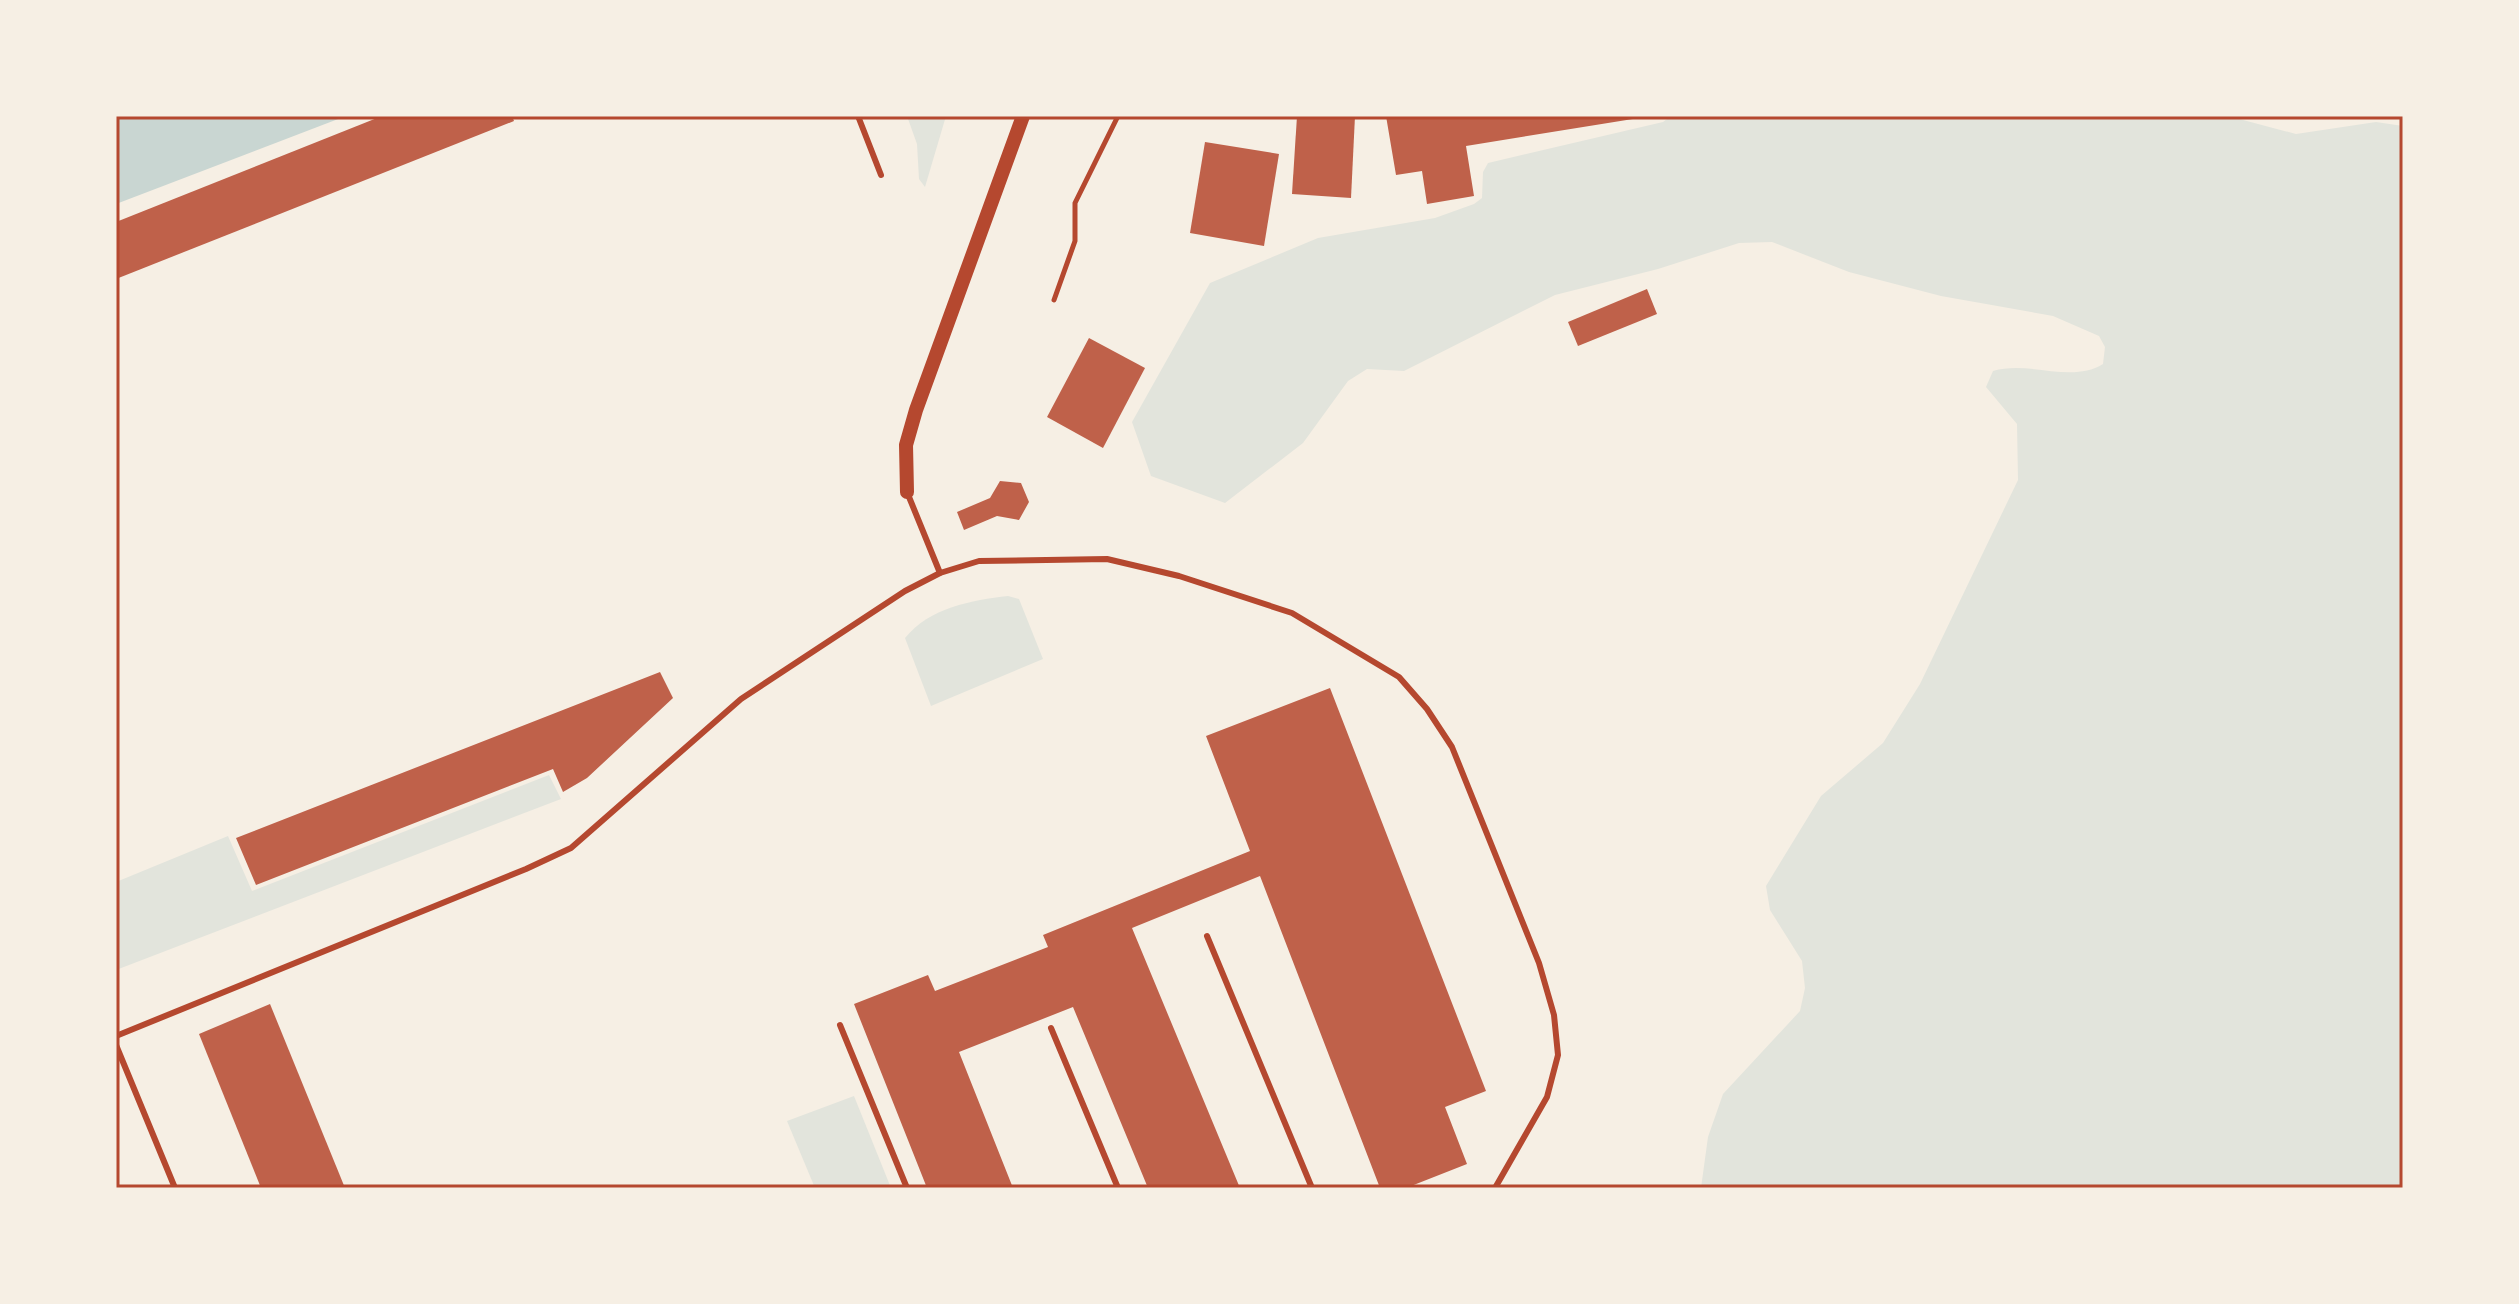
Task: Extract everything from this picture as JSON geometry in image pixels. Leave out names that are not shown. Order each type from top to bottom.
[{"type":"street","points":[[907,492],[904,468],[906,445],[916,410],[1023,116]]},
{"type":"lane","points":[[858,116],[881,175]]},
{"type":"lane","points":[[907,492],[940,573]]},
{"type":"lane","points":[[116,1036],[571,848],[741,699],[905,591],[940,573],[979,561],[1107,559],[1179,576],[1292,613],[1399,677],[1427,709],[1452,747],[1539,963],[1554,1015],[1558,1055],[1547,1097],[1495,1188]]},
{"type":"lane","points":[[1207,936],[1312,1188]]},
{"type":"lane","points":[[840,1025],[907,1188]]},
{"type":"lane","points":[[1051,1028],[1118,1188]]},
{"type":"lane","points":[[116,1045],[175,1188]]},
{"type":"path","points":[[1054,300],[1075,241],[1075,203],[1118,116]]},
{"type":"shaded area","points":[[116,116],[346,116],[116,204]]},
{"type":"shaded area","points":[[907,116],[946,116],[925,187],[919,179],[917,144]]},
{"type":"shaded area","points":[[1671,116],[2228,116],[2296,134],[2376,122],[2403,126],[2403,1188],[1701,1188],[1708,1137],[1723,1094],[1800,1011],[1805,988],[1802,961],[1770,910],[1766,886],[1821,796],[1883,743],[1920,684],[2018,480],[2017,424],[1986,387],[1993,371],[2007,368],[2064,372],[2091,370],[2103,364],[2105,347],[2099,336],[2053,316],[1941,296],[1849,272],[1772,242],[1739,243],[1658,269],[1555,295],[1404,371],[1367,369],[1348,381],[1303,443],[1225,503],[1151,476],[1132,422],[1210,283],[1318,238],[1435,218],[1474,204],[1482,198],[1483,172],[1488,163],[1663,122]]},
{"type":"shaded area","points":[[1008,596],[1019,599],[1043,659],[931,706],[905,638],[926,619],[952,607]]},
{"type":"shaded area","points":[[549,775],[561,799],[116,970],[116,882],[228,836],[252,891]]},
{"type":"shaded area","points":[[854,1096],[891,1188],[815,1188],[787,1121]]},
{"type":"building","points":[[382,116],[512,116],[514,121],[116,279],[116,222]]},
{"type":"building","points":[[1297,116],[1355,116],[1351,198],[1292,194]]},
{"type":"building","points":[[1386,116],[1639,118],[1466,146],[1474,196],[1427,204],[1422,171],[1396,175]]},
{"type":"building","points":[[1205,142],[1279,154],[1264,246],[1190,233]]},
{"type":"building","points":[[1647,289],[1657,314],[1578,346],[1568,322]]},
{"type":"building","points":[[1089,338],[1145,368],[1103,448],[1047,417]]},
{"type":"building","points":[[1000,481],[1021,483],[1029,502],[1019,520],[997,516],[964,530],[957,512],[990,498]]},
{"type":"building","points":[[660,672],[673,698],[587,778],[563,792],[553,769],[256,885],[236,838]]},
{"type":"building","points":[[1330,688],[1486,1091],[1445,1107],[1467,1164],[1406,1188],[1380,1188],[1260,876],[1132,928],[1240,1188],[1148,1188],[1073,1007],[959,1052],[1013,1188],[927,1188],[854,1004],[928,975],[935,991],[1048,947],[1043,935],[1250,851],[1206,736]]},
{"type":"building","points":[[270,1004],[345,1188],[261,1188],[199,1034]]}]
